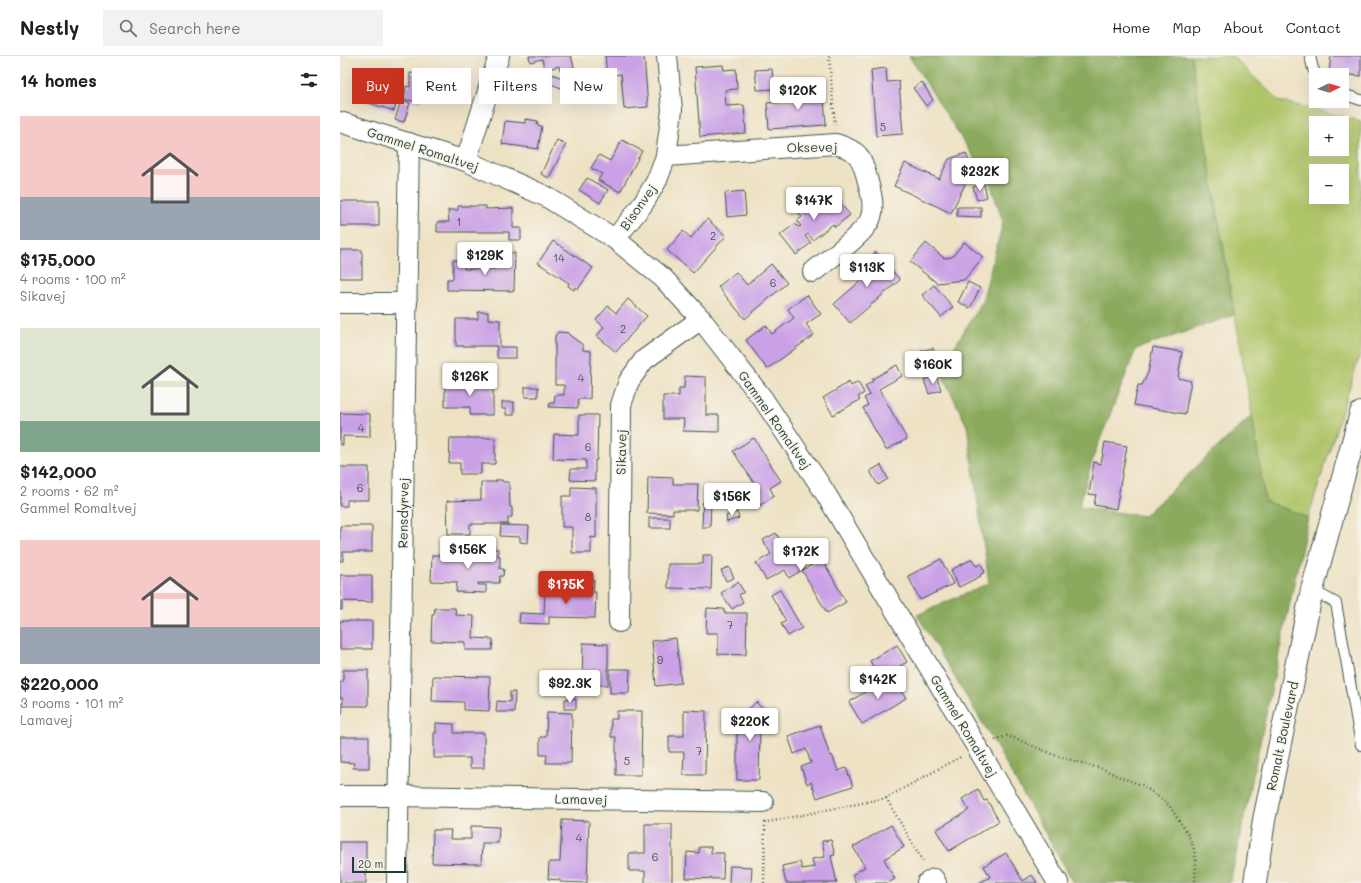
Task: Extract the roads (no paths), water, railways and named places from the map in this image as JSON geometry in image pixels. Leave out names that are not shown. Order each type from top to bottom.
[{"type":"street","points":[[466,160],[499,56]]},
{"type":"street","name":"Bisonvej","points":[[615,239],[643,204],[657,180],[666,156],[672,110],[667,56]]},
{"type":"street","name":"Gammel Romaltvej","points":[[340,122],[466,160],[545,196],[615,239],[663,278],[701,319],[763,399],[824,491],[1058,883]]},
{"type":"street","name":"Rensdyrvej","points":[[397,883],[409,143]]},
{"type":"street","name":"Oksevej","points":[[666,156],[836,144],[853,149],[863,162],[872,200],[871,217],[865,229],[813,272]]},
{"type":"street","points":[[340,303],[407,303]]},
{"type":"street","name":"Sikavej","points":[[619,622],[621,405],[629,381],[644,360],[701,319]]},
{"type":"street","name":"Romalt Boulevard","points":[[1255,883],[1264,820],[1312,590],[1361,413]]},
{"type":"street","name":"Lamavej","points":[[340,796],[763,802]]},
{"type":"lane","points":[[1310,56],[1313,68]]},
{"type":"lane","points":[[1349,96],[1361,100]]},
{"type":"lane","points":[[1312,590],[1336,603],[1361,745]]}]
